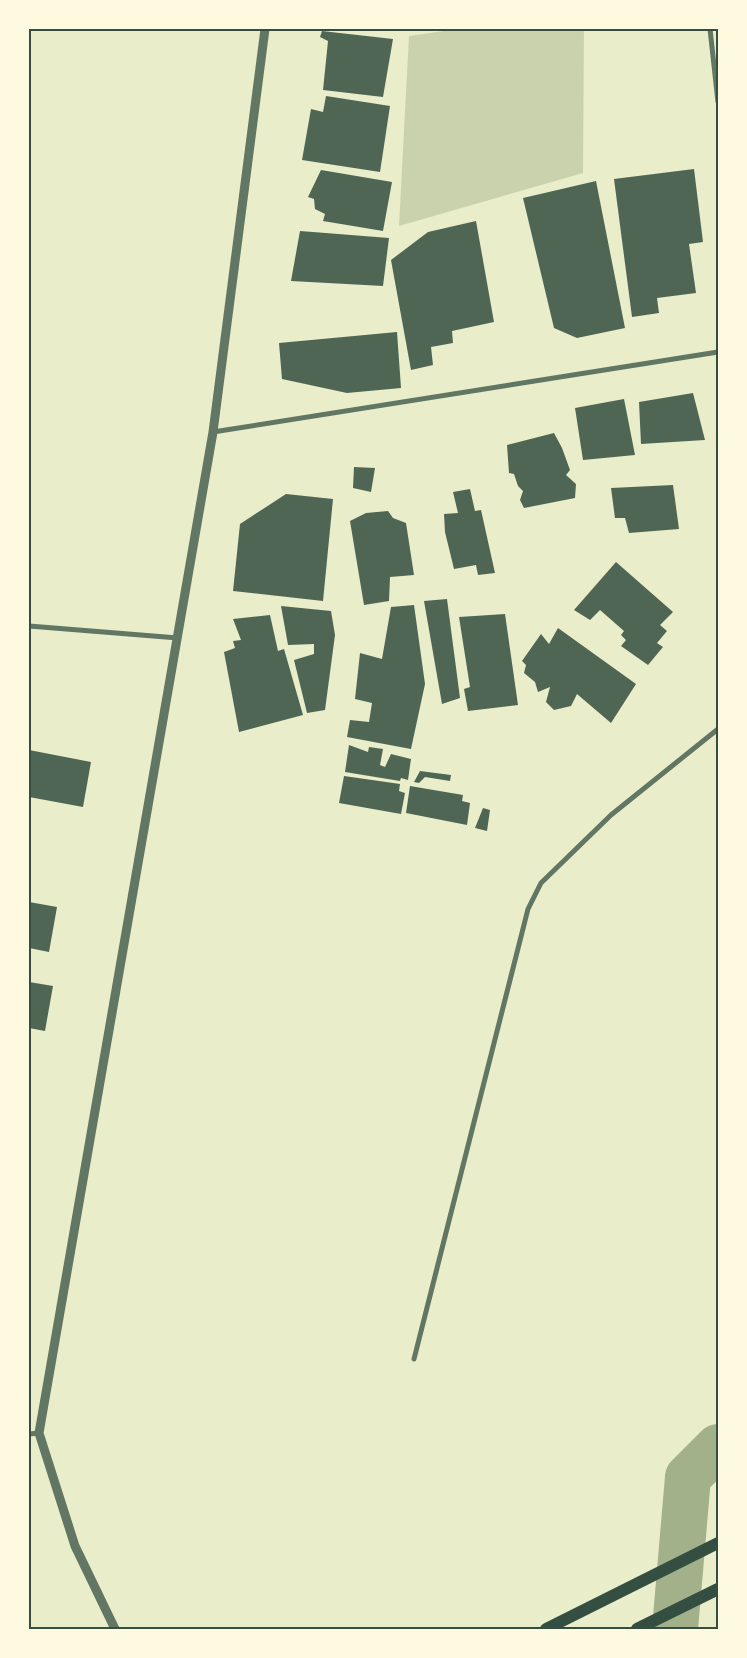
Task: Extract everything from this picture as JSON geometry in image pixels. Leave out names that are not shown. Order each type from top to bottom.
[{"type":"main road","points":[[546,1629],[718,1543]]},
{"type":"main road","points":[[637,1629],[718,1589]]},
{"type":"street","points":[[115,1629],[75,1546],[39,1433],[213,432],[265,29]]},
{"type":"street","points":[[710,29],[718,102]]},
{"type":"street","points":[[711,44],[718,44]]},
{"type":"street","points":[[213,432],[718,352]]},
{"type":"street","points":[[29,626],[178,638]]},
{"type":"street","points":[[414,1359],[528,909],[542,883],[612,815],[718,729]]},
{"type":"street","points":[[29,1434],[39,1433]]},
{"type":"green space","points":[[458,29],[584,29],[583,173],[399,226],[409,36]]},
{"type":"building","points":[[322,31],[393,39],[383,97],[323,90],[328,41],[320,37]]},
{"type":"building","points":[[326,96],[390,106],[380,172],[302,160],[311,109],[323,112]]},
{"type":"building","points":[[694,169],[703,242],[689,244],[696,293],[657,298],[659,313],[632,317],[614,179]]},
{"type":"building","points":[[321,170],[392,182],[383,231],[323,221],[325,214],[315,209],[314,199],[308,197]]},
{"type":"building","points":[[596,181],[625,328],[577,338],[554,328],[523,198]]},
{"type":"building","points":[[476,221],[494,322],[452,331],[453,343],[431,347],[433,365],[411,370],[391,260],[428,232]]},
{"type":"building","points":[[300,231],[389,238],[383,286],[291,281]]},
{"type":"building","points":[[397,332],[401,388],[347,393],[282,379],[279,343]]},
{"type":"building","points":[[693,393],[705,440],[641,444],[639,402]]},
{"type":"building","points":[[624,399],[635,455],[583,460],[575,408]]},
{"type":"building","points":[[554,433],[570,470],[566,475],[576,484],[575,498],[524,508],[520,500],[523,491],[518,486],[514,474],[509,473],[507,445]]},
{"type":"building","points":[[354,467],[375,468],[371,492],[353,488]]},
{"type":"building","points":[[673,485],[679,529],[629,533],[625,518],[615,518],[611,488]]},
{"type":"building","points":[[470,489],[475,511],[481,510],[495,573],[478,575],[476,565],[454,569],[445,532],[444,514],[458,513],[453,492]]},
{"type":"building","points":[[286,494],[333,499],[323,601],[233,591],[240,524]]},
{"type":"building","points":[[388,511],[393,518],[406,523],[414,575],[390,577],[389,601],[364,605],[350,521],[366,513]]},
{"type":"building","points":[[616,562],[673,612],[660,625],[667,631],[657,643],[663,647],[648,665],[621,646],[626,640],[621,635],[624,631],[600,610],[590,620],[574,610]]},
{"type":"building","points":[[447,599],[460,698],[442,704],[424,601]]},
{"type":"building","points":[[414,605],[425,684],[411,749],[347,737],[350,720],[369,722],[372,703],[355,699],[360,653],[382,659],[391,607]]},
{"type":"building","points":[[281,606],[331,611],[335,635],[325,710],[307,713],[294,660],[314,654],[314,644],[288,645]]},
{"type":"building","points":[[505,614],[518,705],[468,711],[464,689],[470,687],[459,617]]},
{"type":"building","points":[[270,615],[278,651],[284,649],[303,715],[239,732],[224,652],[235,648],[233,641],[241,640],[233,619]]},
{"type":"building","points":[[558,628],[636,684],[611,723],[577,694],[571,706],[554,710],[546,702],[550,687],[538,692],[535,682],[524,673],[526,665],[522,661],[541,634],[549,644]]},
{"type":"building","points":[[349,745],[368,752],[369,747],[383,749],[380,765],[385,767],[391,754],[411,759],[408,780],[401,778],[400,781],[345,772]]},
{"type":"building","points":[[29,750],[91,762],[83,807],[29,797]]},
{"type":"building","points":[[420,771],[451,775],[450,781],[425,777],[419,783],[414,782]]},
{"type":"building","points":[[344,776],[400,784],[399,791],[405,793],[401,814],[339,803]]},
{"type":"building","points":[[410,786],[463,795],[462,801],[470,803],[467,825],[406,813]]},
{"type":"building","points":[[483,808],[490,810],[487,831],[475,828]]},
{"type":"building","points":[[29,902],[57,907],[49,952],[29,948]]},
{"type":"building","points":[[29,982],[53,986],[45,1031],[29,1028]]},
{"type":"waterway","points":[[675,1629],[688,1477],[718,1447]]}]
